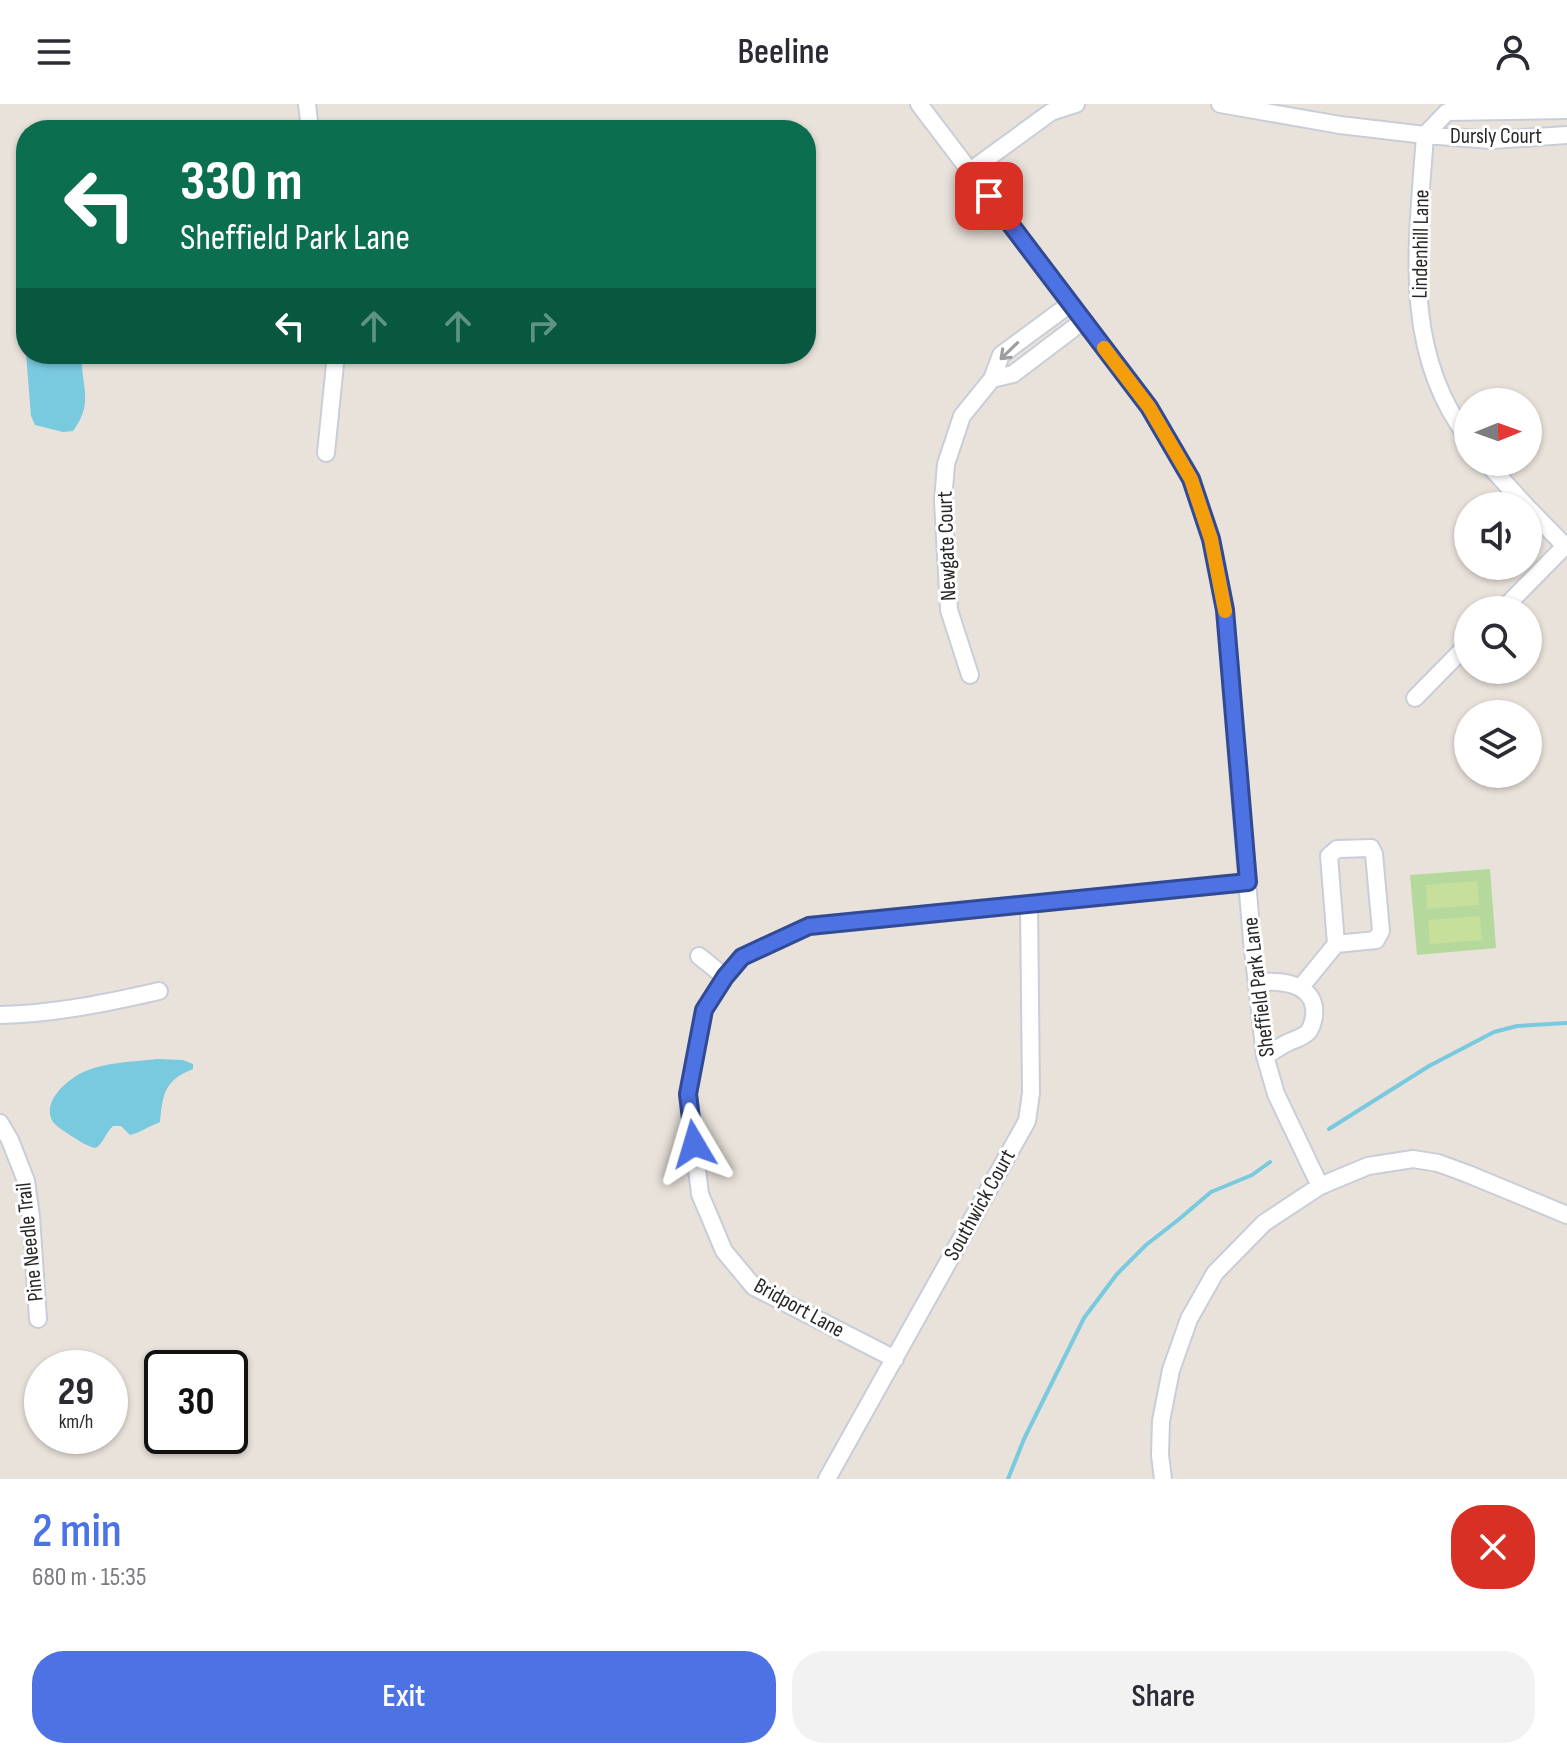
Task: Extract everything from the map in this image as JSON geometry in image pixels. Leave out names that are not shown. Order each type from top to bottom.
[{"type":"street","name":"Sheffield Park Lane","points":[[919,104],[1149,407],[1191,479],[1211,539],[1225,610],[1265,1056],[1276,1094],[1320,1186]]},
{"type":"street","points":[[970,171],[1051,112],[1076,104]]},
{"type":"street","name":"Dursly Court","points":[[1220,104],[1340,125],[1425,135],[1492,140],[1567,135]]},
{"type":"street","name":"Dursly Court","points":[[1425,135],[1447,112],[1567,110]]},
{"type":"street","name":"Lindenhill Lane","points":[[1425,135],[1416,272],[1420,316],[1427,355],[1438,390],[1454,418]]},
{"type":"street","name":"Newgate Court","points":[[970,675],[949,610],[943,501],[946,464],[962,416],[992,379],[1001,355],[1070,304]]},
{"type":"street","name":"Newgate Court","points":[[992,379],[1013,374],[1083,321]]},
{"type":"street","points":[[326,453],[335,364]]},
{"type":"street","points":[[1497,476],[1512,492]]},
{"type":"street","points":[[1516,596],[1566,547],[1542,522]]},
{"type":"street","points":[[1415,698],[1454,658]]},
{"type":"street","points":[[1301,987],[1336,944],[1329,856],[1337,849],[1371,848],[1381,931],[1376,940],[1336,944]]},
{"type":"street","name":"Bridport Lane","points":[[895,1359],[754,1287],[724,1251],[700,1194],[688,1094],[704,1010],[725,977],[742,957],[809,926],[1248,882]]},
{"type":"street","name":"Southwick Court","points":[[827,1479],[1027,1121],[1031,1093],[1029,904]]},
{"type":"street","points":[[699,956],[725,977]]},
{"type":"street","points":[[1257,982],[1275,981],[1301,987],[1313,1001],[1315,1014],[1310,1029],[1303,1037],[1265,1056]]},
{"type":"street","points":[[0,1015],[74,1008],[159,991]]},
{"type":"street","name":"Pine Needle Trail","points":[[0,1123],[26,1181],[38,1319]]},
{"type":"street","points":[[1163,1479],[1161,1421],[1171,1370],[1189,1319],[1215,1273],[1264,1223],[1320,1186],[1368,1166],[1413,1159],[1438,1163],[1567,1215]]},
{"type":"green space","points":[[1490,869],[1496,948],[1417,955],[1410,875]]},
{"type":"green space","points":[[1477,881],[1479,905],[1427,909],[1426,885]]},
{"type":"green space","points":[[1480,916],[1482,940],[1430,944],[1428,920]]},
{"type":"water","points":[[27,364],[82,364],[85,402],[73,431],[63,432],[35,425],[31,416]]},
{"type":"water","points":[[157,1059],[183,1060],[193,1064],[193,1069],[176,1078],[167,1089],[160,1122],[130,1135],[121,1126],[113,1126],[96,1148],[79,1141],[53,1122],[50,1108],[55,1096],[76,1076],[105,1065]]},
{"type":"waterway","points":[[1329,1129],[1429,1066],[1494,1032],[1517,1026],[1567,1023]]},
{"type":"waterway","points":[[1008,1479],[1024,1439],[1084,1318],[1117,1274],[1146,1245],[1211,1192],[1252,1175],[1270,1162]]},
{"type":"slow traffic","points":[[1104,348],[1149,407],[1191,479],[1211,539],[1225,611]]},
{"type":"route","points":[[694,1144],[688,1094],[704,1010],[742,957],[809,926],[1248,882],[1225,610],[1211,539],[1191,479],[1149,407],[989,196]]}]
